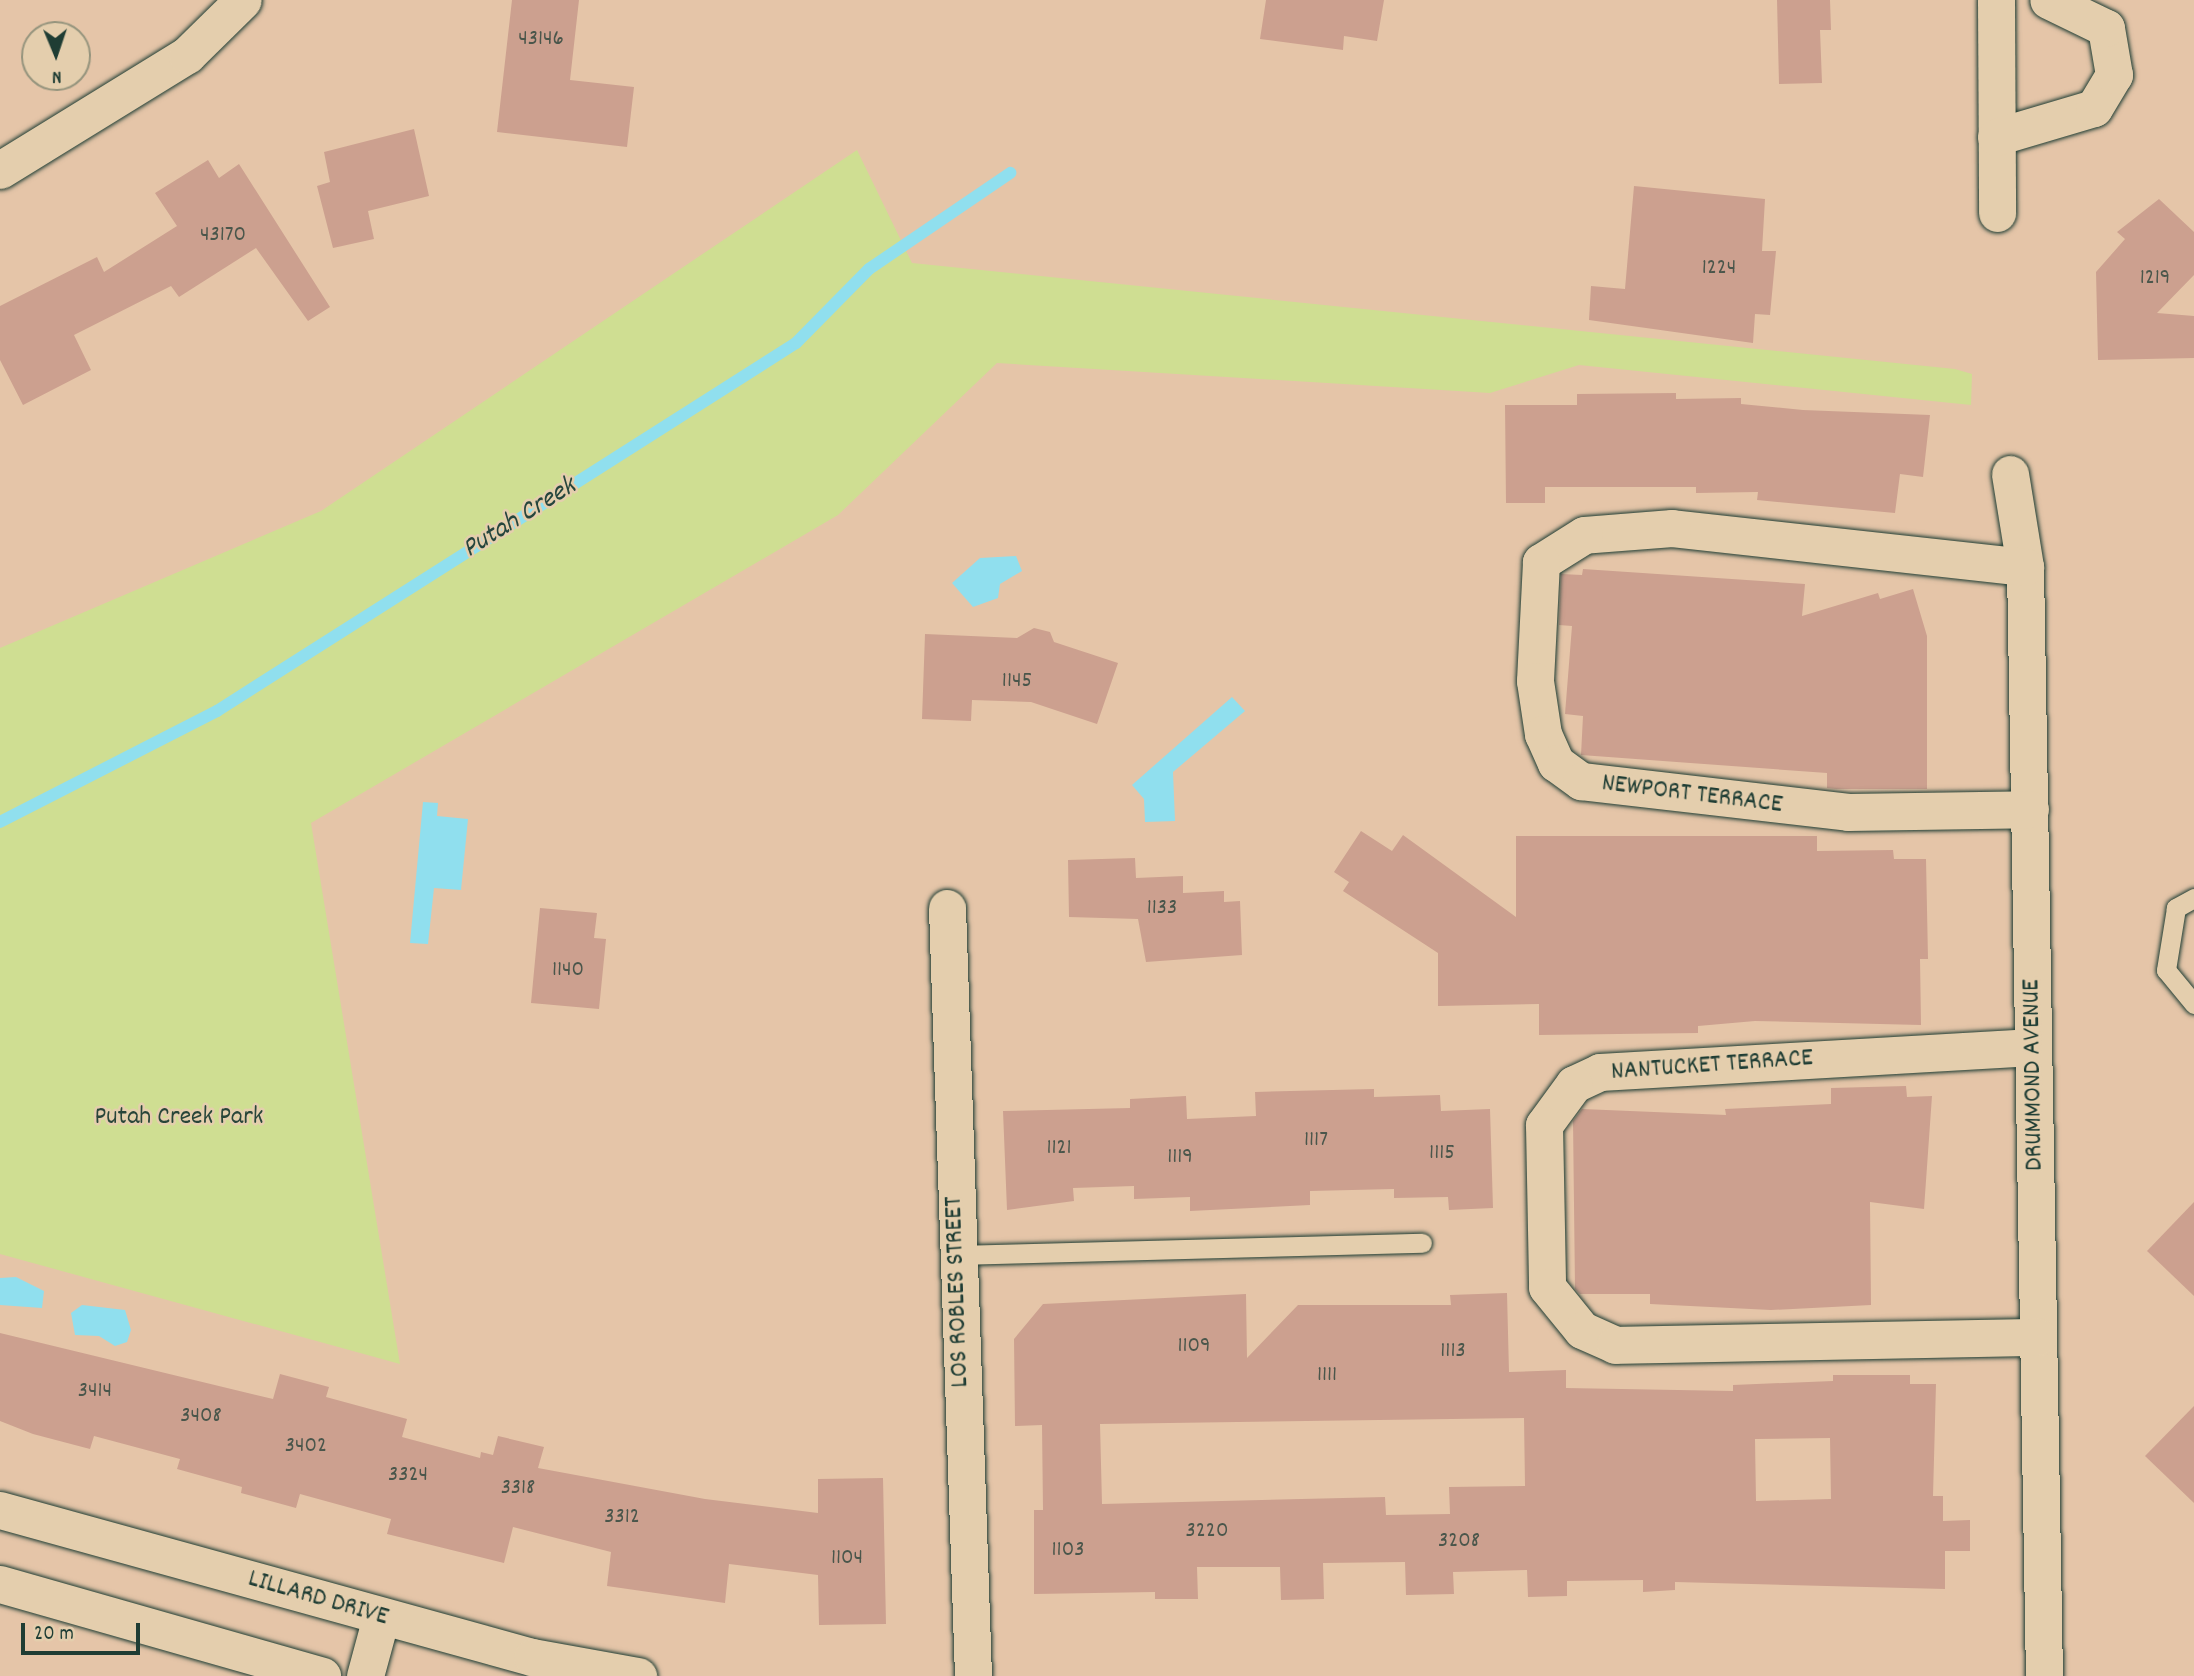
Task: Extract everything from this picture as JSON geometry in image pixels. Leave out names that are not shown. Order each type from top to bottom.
[{"type":"street","points":[[0,170],[187,55],[243,0]]},
{"type":"street","points":[[1996,0],[1997,213]]},
{"type":"street","points":[[1996,136],[2094,108],[2114,75],[2106,28],[2048,0]]},
{"type":"street","name":"DRUMMOND AVENUE","points":[[2010,474],[2025,567],[2044,1676]]},
{"type":"street","name":"NEWPORT TERRACE","points":[[2025,567],[1672,528],[1584,535],[1541,562],[1535,681],[1543,734],[1556,763],[1581,781],[1848,812],[2030,809]]},
{"type":"street","name":"LOS ROBLES STREET","points":[[947,908],[973,1676]]},
{"type":"street","name":"NANTUCKET TERRACE","points":[[2033,1047],[1600,1072],[1574,1084],[1544,1125],[1547,1287],[1582,1329],[1615,1345],[2038,1337]]},
{"type":"street","name":"LILLARD DRIVE","points":[[0,1510],[531,1657],[638,1676]]},
{"type":"street","points":[[0,1584],[322,1676]]},
{"type":"street","points":[[365,1676],[381,1617]]},
{"type":"lane","points":[[2194,898],[2176,908],[2166,970],[2194,1004]]},
{"type":"lane","points":[[957,1255],[1422,1243]]},
{"type":"green space","name":"Putah Creek Park","points":[[857,150],[912,263],[1955,369],[1972,374],[1971,405],[1579,365],[1490,393],[997,363],[838,515],[311,823],[400,1364],[0,1254],[0,648],[321,511]]},
{"type":"water","points":[[1016,556],[1022,571],[1000,584],[998,598],[973,607],[952,583],[980,558]]},
{"type":"water","points":[[1232,697],[1245,711],[1173,772],[1175,821],[1145,822],[1144,799],[1132,785]]},
{"type":"water","points":[[423,802],[438,803],[437,816],[468,819],[461,890],[434,888],[428,944],[410,943]]},
{"type":"water","points":[[16,1277],[44,1291],[42,1308],[0,1305],[0,1278]]},
{"type":"water","points":[[82,1305],[125,1310],[131,1330],[127,1342],[115,1346],[99,1336],[75,1335],[71,1313]]},
{"type":"building","points":[[512,0],[579,0],[570,80],[634,87],[627,147],[497,132]]},
{"type":"building","points":[[1266,0],[1384,0],[1377,41],[1344,36],[1343,50],[1260,39]]},
{"type":"building","points":[[1777,0],[1830,0],[1831,30],[1820,30],[1822,83],[1779,84]]},
{"type":"building","points":[[414,129],[429,196],[368,211],[374,239],[333,248],[317,186],[330,182],[324,152]]},
{"type":"building","points":[[208,160],[219,178],[239,164],[330,307],[308,321],[256,248],[179,297],[171,286],[74,335],[91,370],[23,405],[0,360],[0,306],[97,257],[104,272],[177,226],[155,193]]},
{"type":"building","points":[[1634,186],[1765,199],[1762,251],[1776,251],[1770,315],[1755,314],[1753,343],[1589,320],[1591,286],[1625,289]]},
{"type":"building","points":[[2159,199],[2194,232],[2194,275],[2157,313],[2194,316],[2194,358],[2098,360],[2096,272],[2125,239],[2117,232]]},
{"type":"building","points":[[1676,393],[1676,399],[1741,398],[1741,404],[1803,410],[1930,415],[1923,477],[1900,474],[1895,513],[1757,500],[1758,492],[1696,493],[1696,487],[1545,487],[1545,503],[1506,503],[1505,405],[1577,405],[1577,394]]},
{"type":"building","points":[[1583,569],[1805,584],[1802,616],[1878,593],[1880,599],[1913,589],[1927,636],[1927,789],[1836,789],[1827,788],[1827,773],[1581,755],[1583,716],[1565,714],[1572,626],[1559,625],[1561,574],[1582,575]]},
{"type":"building","points":[[1034,628],[1050,632],[1054,642],[1118,663],[1097,724],[1031,702],[972,700],[971,721],[922,719],[925,634],[1017,638]]},
{"type":"building","points":[[1361,831],[1392,851],[1403,835],[1516,917],[1516,836],[1817,836],[1817,851],[1893,850],[1894,859],[1926,859],[1928,959],[1920,959],[1921,1025],[1755,1021],[1698,1026],[1698,1033],[1539,1035],[1539,1004],[1438,1006],[1438,953],[1343,891],[1349,882],[1334,872]]},
{"type":"building","points":[[1135,858],[1136,878],[1183,876],[1183,893],[1224,891],[1224,902],[1240,901],[1242,955],[1146,962],[1138,919],[1069,917],[1068,860]]},
{"type":"building","points":[[540,908],[597,913],[594,938],[606,939],[599,1009],[531,1003]]},
{"type":"building","points":[[1906,1086],[1907,1097],[1932,1096],[1924,1209],[1870,1202],[1871,1305],[1771,1310],[1650,1304],[1650,1294],[1580,1294],[1575,1289],[1573,1121],[1582,1109],[1726,1115],[1725,1109],[1831,1104],[1831,1088]]},
{"type":"building","points":[[1374,1089],[1374,1097],[1440,1095],[1441,1111],[1490,1109],[1493,1208],[1449,1210],[1448,1197],[1394,1198],[1394,1189],[1310,1191],[1310,1205],[1190,1211],[1190,1197],[1134,1199],[1134,1186],[1073,1188],[1074,1201],[1007,1210],[1003,1111],[1130,1108],[1130,1099],[1186,1096],[1187,1119],[1256,1116],[1255,1092]]},
{"type":"building","points":[[2194,1202],[2194,1296],[2147,1251]]},
{"type":"building","points":[[1507,1293],[1509,1372],[1566,1370],[1566,1388],[1733,1391],[1733,1385],[1833,1381],[1833,1375],[1910,1375],[1910,1384],[1936,1384],[1933,1496],[1943,1496],[1943,1521],[1970,1520],[1970,1551],[1945,1551],[1945,1589],[1675,1582],[1675,1590],[1643,1592],[1643,1580],[1567,1581],[1567,1596],[1528,1597],[1527,1570],[1453,1572],[1454,1594],[1406,1595],[1405,1562],[1323,1563],[1324,1599],[1281,1600],[1280,1567],[1197,1567],[1198,1599],[1155,1599],[1155,1592],[1034,1594],[1034,1510],[1043,1510],[1042,1425],[1015,1426],[1014,1339],[1043,1304],[1246,1294],[1247,1358],[1298,1305],[1451,1305],[1450,1295]],"holes":[[[1524,1418],[1525,1486],[1449,1487],[1450,1514],[1386,1515],[1385,1497],[1102,1504],[1100,1424]],[[1830,1438],[1831,1499],[1756,1501],[1755,1439]]]},
{"type":"building","points":[[0,1333],[273,1399],[280,1374],[329,1387],[326,1397],[407,1419],[402,1437],[480,1458],[481,1452],[493,1455],[498,1436],[544,1447],[538,1468],[705,1499],[818,1513],[818,1479],[883,1478],[886,1624],[819,1625],[818,1575],[729,1564],[725,1603],[607,1586],[611,1552],[513,1527],[504,1563],[387,1534],[391,1519],[300,1494],[296,1508],[241,1493],[242,1487],[177,1469],[180,1459],[94,1436],[90,1449],[33,1434],[0,1421]]},
{"type":"building","points":[[2194,1406],[2194,1503],[2145,1456]]},
{"type":"waterway","name":"Putah Creek","points":[[0,822],[217,711],[796,343],[869,269],[1010,173]]}]
